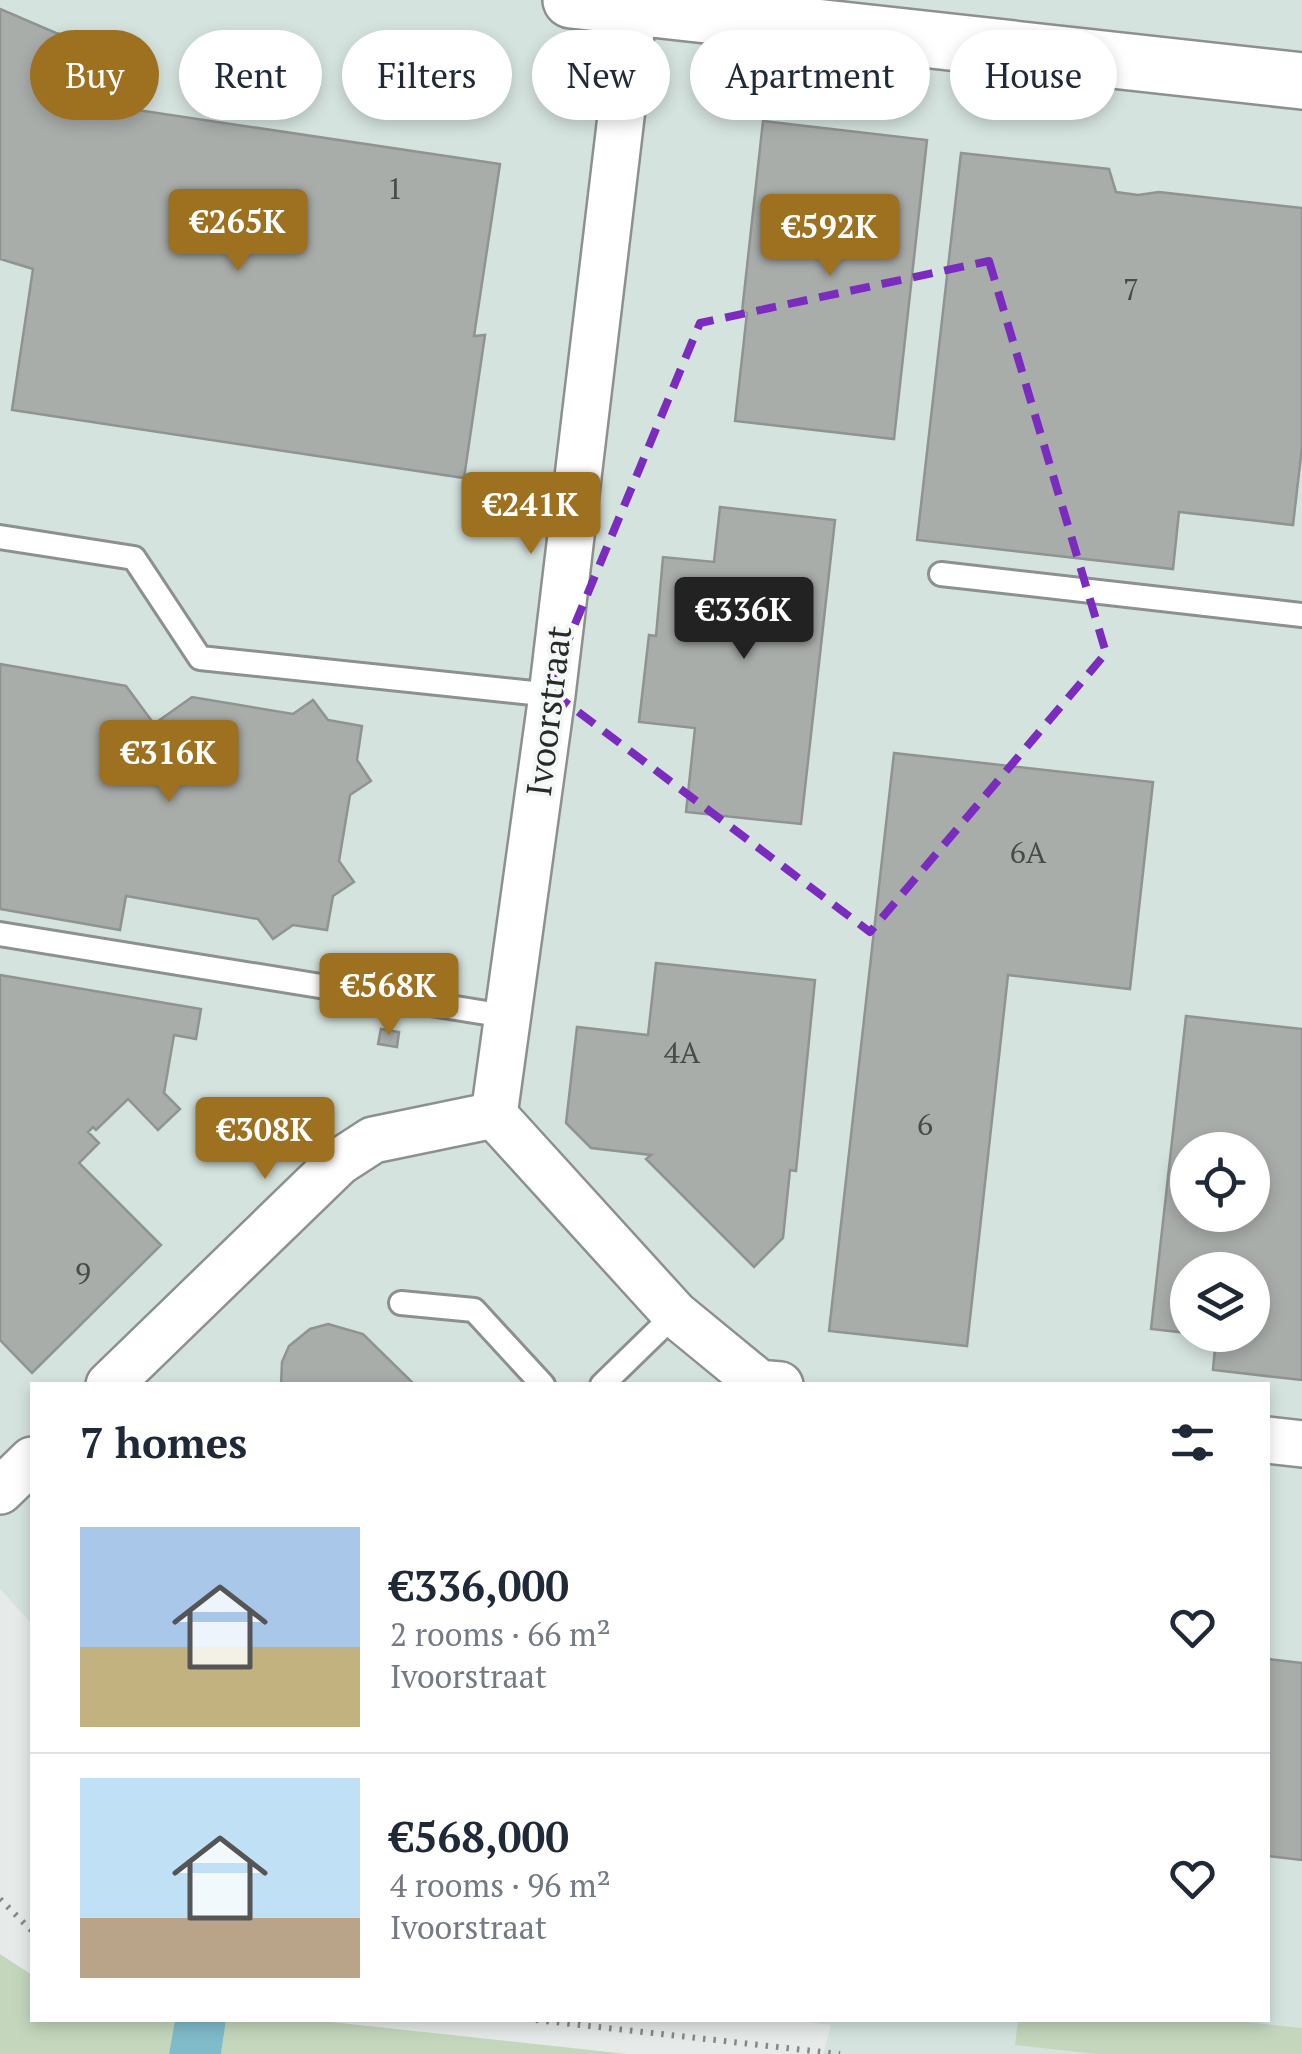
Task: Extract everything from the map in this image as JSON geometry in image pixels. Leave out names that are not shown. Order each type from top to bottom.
[{"type":"street","points":[[571,0],[1302,81]]},
{"type":"street","name":"Ivoorstraat","points":[[494,1116],[552,695],[634,8]]},
{"type":"street","points":[[112,1382],[339,1162],[373,1140],[494,1116],[675,1314],[763,1382]]},
{"type":"street","points":[[1270,1440],[1302,1444]]},
{"type":"street","points":[[0,1492],[30,1462]]},
{"type":"lane","points":[[0,537],[134,558],[200,658],[552,695]]},
{"type":"lane","points":[[941,574],[1302,615]]},
{"type":"lane","points":[[0,934],[510,1018]]},
{"type":"lane","points":[[401,1303],[474,1310],[540,1382]]},
{"type":"lane","points":[[605,1382],[675,1314]]},
{"type":"path","points":[[0,1899],[30,1929]]},
{"type":"path","points":[[554,2022],[840,2054]]},
{"type":"highlighted area","points":[[989,261],[1106,653],[870,932],[548,689],[700,323]]},
{"type":"shaded area","points":[[0,0],[1302,0],[1302,2054],[823,2054],[831,2025],[806,2022],[1270,2022],[1270,1382],[30,1382],[30,1622],[0,1589]]},
{"type":"green space","points":[[0,1954],[30,1974],[30,2022],[175,2022],[169,2054],[0,2054]]},
{"type":"green space","points":[[226,2022],[331,2022],[627,2054],[221,2054]]},
{"type":"green space","points":[[1018,2022],[1247,2022],[1302,2028],[1302,2054],[1097,2054],[1015,2045]]},
{"type":"water","points":[[175,2022],[226,2022],[221,2054],[169,2054]]},
{"type":"building","points":[[0,9],[49,30],[30,30],[30,120],[159,120],[159,113],[179,116],[179,120],[205,120],[500,164],[474,336],[485,335],[464,478],[12,410],[33,269],[0,259]]},
{"type":"building","points":[[763,121],[927,140],[894,439],[735,421],[747,313],[742,312]]},
{"type":"building","points":[[961,153],[1109,169],[1116,192],[1159,192],[1302,208],[1302,447],[1293,525],[1179,512],[1173,569],[917,540]]},
{"type":"building","points":[[720,507],[835,520],[801,824],[686,812],[695,728],[639,722],[649,635],[656,636],[663,557],[714,562]]},
{"type":"building","points":[[0,664],[126,686],[154,724],[192,697],[293,714],[313,700],[328,720],[362,726],[357,760],[371,781],[350,795],[339,861],[354,882],[333,896],[327,930],[293,925],[273,939],[258,919],[126,896],[120,930],[0,909]]},
{"type":"building","points":[[894,753],[1153,782],[1130,989],[1008,975],[967,1346],[829,1331]]},
{"type":"building","points":[[656,963],[815,980],[796,1171],[790,1170],[783,1238],[754,1267],[646,1159],[651,1155],[591,1148],[566,1123],[577,1027],[648,1035]]},
{"type":"building","points":[[0,975],[201,1009],[196,1039],[174,1035],[164,1093],[180,1109],[158,1130],[128,1099],[96,1130],[93,1127],[88,1132],[99,1143],[79,1163],[161,1245],[32,1373],[0,1340]]},
{"type":"building","points":[[1186,1016],[1302,1029],[1302,1380],[1213,1370],[1215,1352],[1270,1352],[1270,1252],[1170,1252],[1170,1331],[1151,1329],[1170,1159],[1170,1232],[1270,1232],[1270,1132],[1173,1132]]},
{"type":"building","points":[[381,1029],[399,1032],[397,1047],[378,1044]]},
{"type":"building","points":[[328,1324],[363,1334],[412,1382],[281,1382],[282,1362],[289,1346],[310,1329]]},
{"type":"building","points":[[1270,1659],[1302,1663],[1302,1860],[1270,1856]]}]
